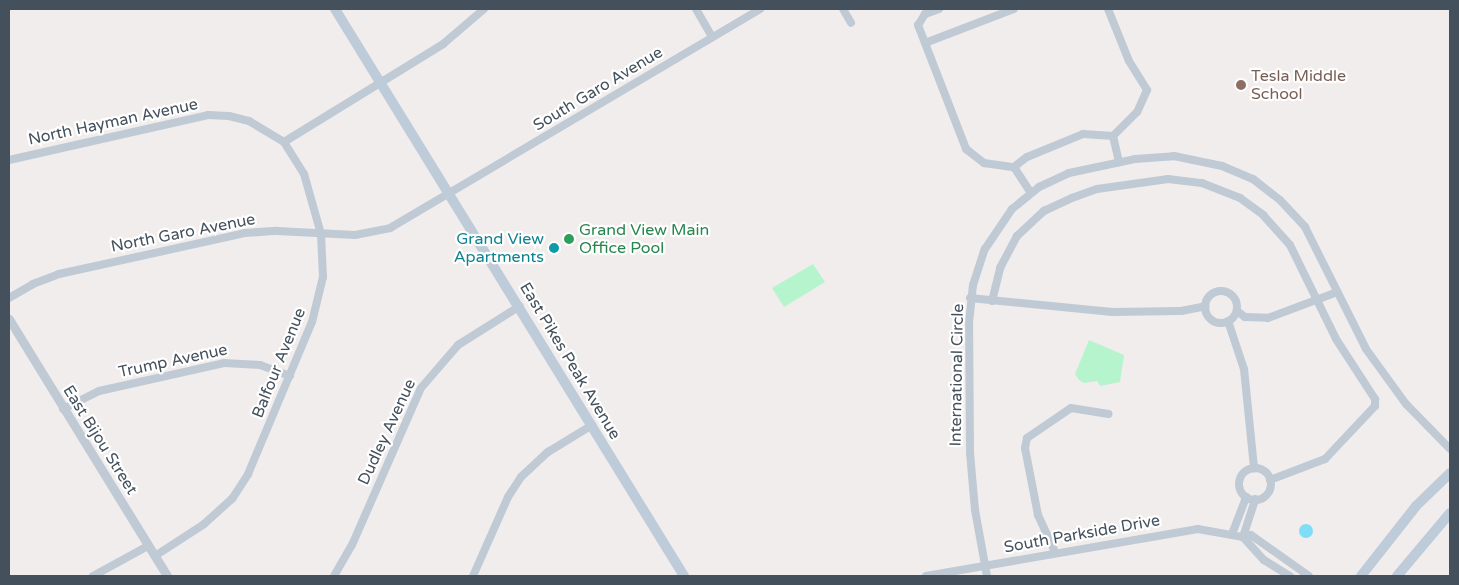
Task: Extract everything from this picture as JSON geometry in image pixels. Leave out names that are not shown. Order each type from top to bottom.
[{"type":"main road","name":"East Pikes Peak Avenue","points":[[335,9],[520,306],[684,576]]},
{"type":"main road","points":[[1361,576],[1416,506],[1450,473]]},
{"type":"main road","points":[[1397,576],[1450,513]]},
{"type":"street","points":[[284,142],[452,37],[484,9]]},
{"type":"street","points":[[696,9],[712,38]]},
{"type":"street","name":"South Garo Avenue","points":[[450,194],[760,9]]},
{"type":"street","points":[[842,9],[851,22]]},
{"type":"street","points":[[939,9],[925,14],[919,21],[925,43],[966,149],[984,164],[1014,167],[1028,157],[1083,134],[1113,136],[1137,112],[1147,90],[1129,61],[1108,9]]},
{"type":"street","points":[[925,43],[1014,9]]},
{"type":"street","name":"North Hayman Avenue","points":[[9,160],[213,115],[248,121],[284,142]]},
{"type":"street","points":[[1113,136],[1118,162]]},
{"type":"street","name":"Balfour Avenue","points":[[154,556],[204,524],[232,498],[248,474],[290,376],[320,293],[321,234],[304,174],[284,142]]},
{"type":"street","name":"International Circle","points":[[987,576],[970,459],[970,298],[976,271],[991,239],[1012,209],[1031,193],[1069,172],[1118,162],[1181,157],[1222,166],[1253,179],[1288,207],[1305,227],[1337,292],[1379,368],[1406,404],[1450,449]]},
{"type":"street","points":[[1014,167],[1031,193]]},
{"type":"street","points":[[992,301],[1000,268],[1011,245],[1044,211],[1097,188],[1168,179],[1215,186],[1253,207],[1290,245],[1336,339],[1375,399],[1375,406],[1325,459],[1270,480]]},
{"type":"street","name":"North Garo Avenue","points":[[9,298],[33,284],[59,274],[245,233],[277,230],[355,235],[379,232],[402,223],[450,194]]},
{"type":"street","points":[[1228,321],[1213,320],[1206,306],[1209,298],[1221,291],[1234,297],[1237,311],[1245,317],[1268,318],[1337,292]]},
{"type":"street","points":[[970,298],[1128,313],[1181,311],[1206,306]]},
{"type":"street","name":"Dudley Avenue","points":[[334,576],[352,546],[421,388],[454,349],[520,306]]},
{"type":"street","points":[[1228,321],[1237,311]]},
{"type":"street","name":"East Bijou Street","points":[[9,319],[167,576]]},
{"type":"street","points":[[1228,321],[1244,369],[1254,468]]},
{"type":"street","name":"Trump Avenue","points":[[63,409],[99,391],[224,363],[260,365],[290,376]]},
{"type":"street","points":[[1055,552],[1038,515],[1025,448],[1027,438],[1071,408],[1109,414]]},
{"type":"street","points":[[474,576],[508,497],[520,477],[548,452],[592,425]]},
{"type":"street","points":[[1243,538],[1255,500],[1269,491],[1270,480],[1264,470],[1254,468],[1241,476],[1240,488],[1246,496],[1255,500]]},
{"type":"street","points":[[1232,534],[1246,496]]},
{"type":"street","name":"South Parkside Drive","points":[[926,576],[1179,530],[1207,529],[1243,538],[1264,560],[1290,576]]},
{"type":"street","name":"South Parkside Drive","points":[[1243,538],[1251,535],[1310,576]]},
{"type":"street","points":[[93,576],[148,546]]},
{"type":"green space","points":[[813,264],[825,282],[784,307],[772,288]]},
{"type":"green space","points":[[1089,340],[1124,355],[1120,382],[1100,386],[1097,381],[1084,383],[1079,380],[1075,374]]},
{"type":"water","points":[[1303,524],[1309,524],[1313,531],[1309,538],[1303,538],[1299,534],[1299,528]]},
{"type":"place","name":"Tesla Middle School","points":[[1241,85]]},
{"type":"place","name":"Grand View Main Office Pool","points":[[569,239]]},
{"type":"place","name":"Grand View Apartments","points":[[554,248]]}]
